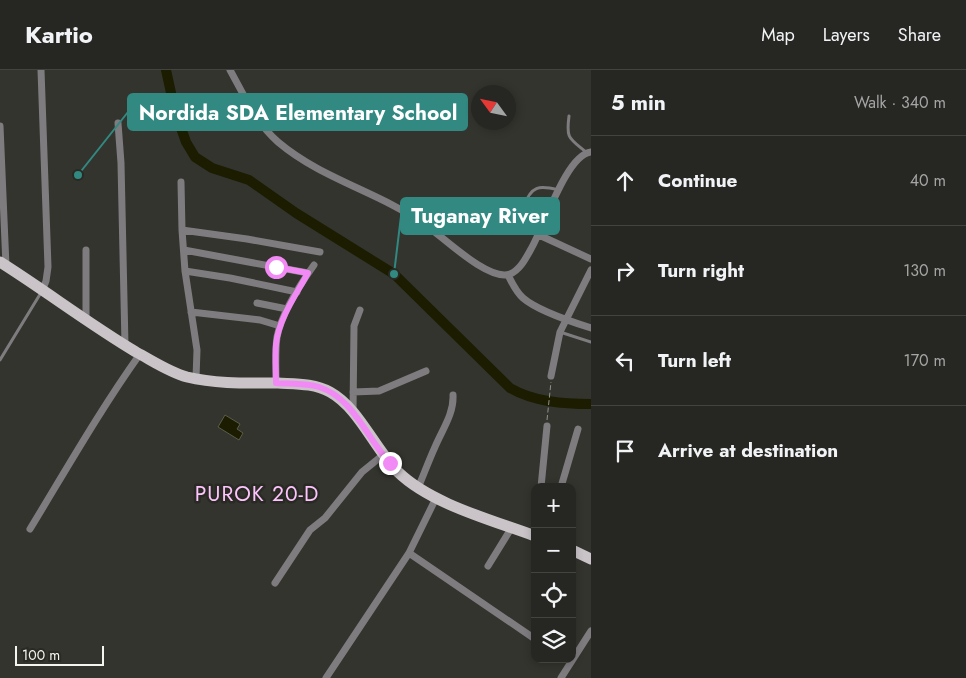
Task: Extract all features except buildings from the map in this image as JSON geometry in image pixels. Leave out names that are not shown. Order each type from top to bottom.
[{"type":"main road","points":[[3,264],[86,321],[166,369],[196,378],[216,381],[299,384],[319,387],[336,396],[353,412],[382,455],[398,472],[418,488],[436,498],[531,534]]},
{"type":"main road","points":[[576,551],[589,554]]},
{"type":"street","points":[[41,70],[48,267],[42,291]]},
{"type":"street","points":[[230,70],[256,117],[276,141],[292,154],[316,169],[396,206],[486,269],[497,274],[508,275],[522,265],[539,235],[571,166],[579,156],[589,153]]},
{"type":"street","points":[[118,123],[121,163],[125,345]]},
{"type":"street","points":[[0,126],[3,264]]},
{"type":"street","points":[[181,182],[185,271],[197,350],[196,378]]},
{"type":"street","points":[[182,230],[320,252]]},
{"type":"street","points":[[539,235],[591,260]]},
{"type":"street","points":[[86,250],[86,321]]},
{"type":"street","points":[[184,250],[308,273]]},
{"type":"street","points":[[276,383],[276,344],[280,326],[287,309],[314,265]]},
{"type":"street","points":[[551,376],[560,332],[591,270]]},
{"type":"street","points":[[185,271],[298,292]]},
{"type":"street","points":[[508,275],[517,292],[527,301],[565,320],[591,328]]},
{"type":"street","points":[[257,303],[287,309]]},
{"type":"street","points":[[353,412],[354,326],[360,310]]},
{"type":"street","points":[[191,312],[260,320],[280,326]]},
{"type":"street","points":[[30,529],[90,429],[140,354]]},
{"type":"street","points":[[354,392],[379,391],[426,370]]},
{"type":"street","points":[[418,488],[451,414],[454,404],[453,395]]},
{"type":"street","points":[[541,483],[546,426]]},
{"type":"street","points":[[562,483],[578,428]]},
{"type":"street","points":[[275,583],[310,530],[325,518],[362,472],[382,455]]},
{"type":"street","points":[[326,678],[408,553],[436,498]]},
{"type":"street","points":[[488,566],[512,527]]},
{"type":"street","points":[[408,553],[531,636]]},
{"type":"street","points":[[576,652],[591,631]]},
{"type":"street","points":[[561,678],[568,663]]},
{"type":"lane","points":[[569,116],[568,136],[589,153]]},
{"type":"lane","points":[[539,235],[525,225],[522,220],[527,196],[533,189],[541,187],[559,190]]},
{"type":"lane","points":[[0,360],[42,291]]},
{"type":"lane","points":[[560,332],[591,342]]},
{"type":"path","points":[[547,414],[551,376]]},
{"type":"shaded area","points":[[225,415],[240,424],[237,429],[243,433],[239,440],[218,427]]},
{"type":"waterway","points":[[166,70],[175,111],[186,142],[195,157],[212,168],[249,180],[296,213],[394,274],[510,388],[539,399],[560,403],[591,404]]},
{"type":"place","name":"Nordida SDA Elementary School","points":[[78,175]]},
{"type":"place","name":"Tuganay River","points":[[394,274]]},
{"type":"district","name":"PUROK 20-D","points":[[257,494]]},
{"type":"route","points":[[276,267],[308,273],[287,309],[280,326],[276,344],[276,383],[310,385],[329,391],[353,412],[382,455],[390,463]]}]
